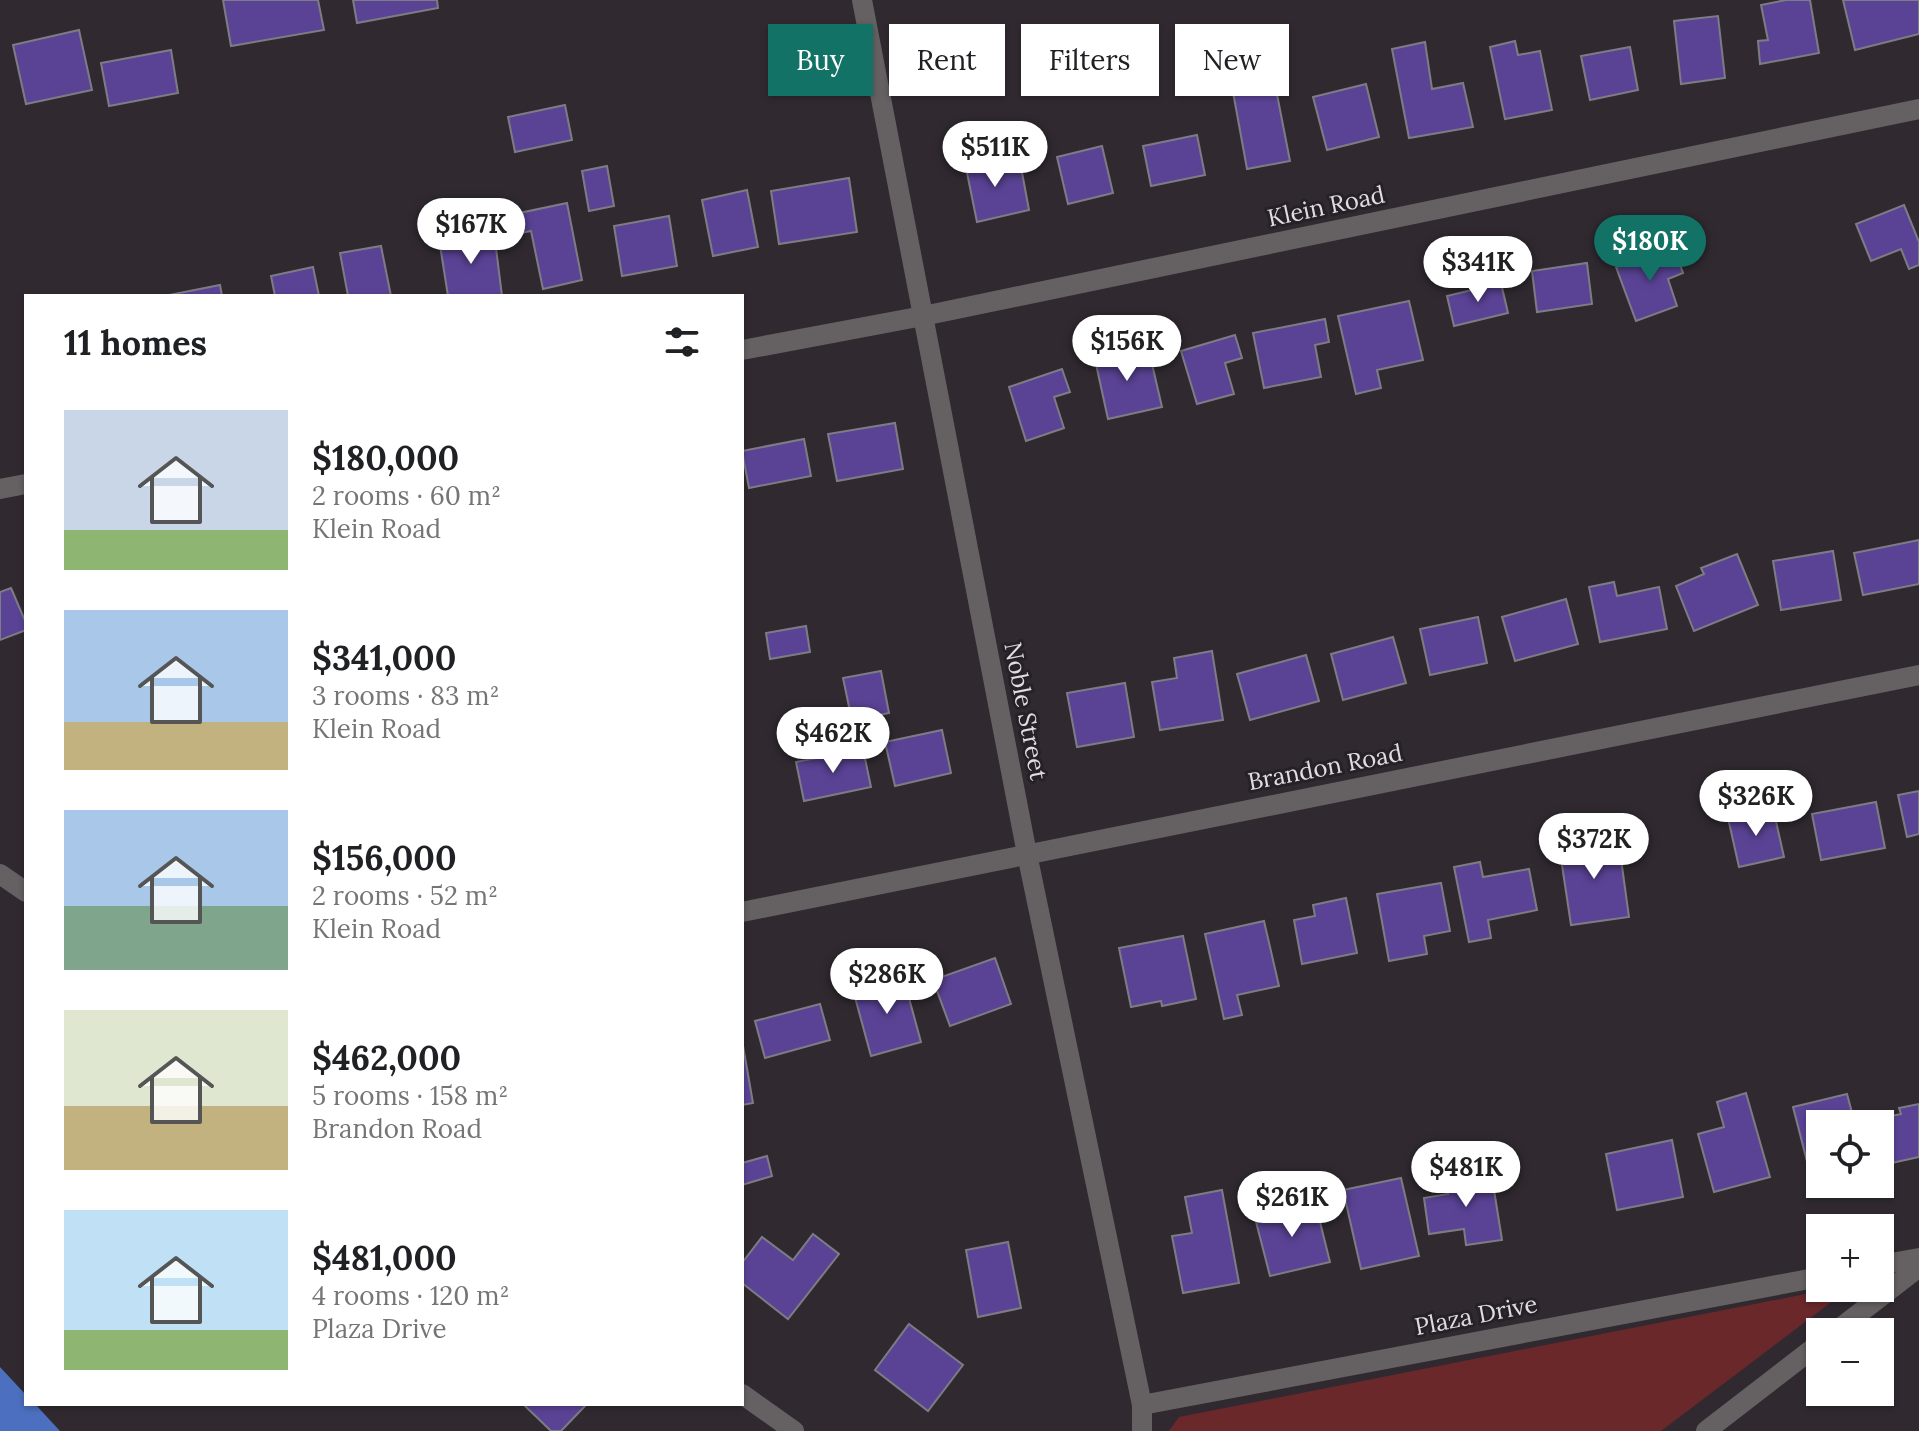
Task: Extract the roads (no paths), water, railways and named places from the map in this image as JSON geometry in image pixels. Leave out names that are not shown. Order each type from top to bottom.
[{"type":"street","name":"Noble Street","points":[[862,0],[1027,854],[1142,1405],[1142,1431]]},
{"type":"street","name":"Klein Road","points":[[744,350],[923,316],[1919,109]]},
{"type":"street","points":[[0,489],[24,484]]},
{"type":"street","name":"Brandon Road","points":[[744,912],[1919,675]]},
{"type":"street","points":[[0,874],[24,891]]},
{"type":"street","points":[[1894,1262],[1919,1258]]},
{"type":"street","points":[[1853,1318],[1919,1267]]},
{"type":"street","name":"Plaza Drive","points":[[1142,1405],[1806,1280]]},
{"type":"street","points":[[1706,1431],[1806,1354]]},
{"type":"street","points":[[744,1395],[794,1431]]},
{"type":"water","points":[[0,1367],[24,1393],[24,1406],[37,1406],[60,1431],[0,1431]]}]
